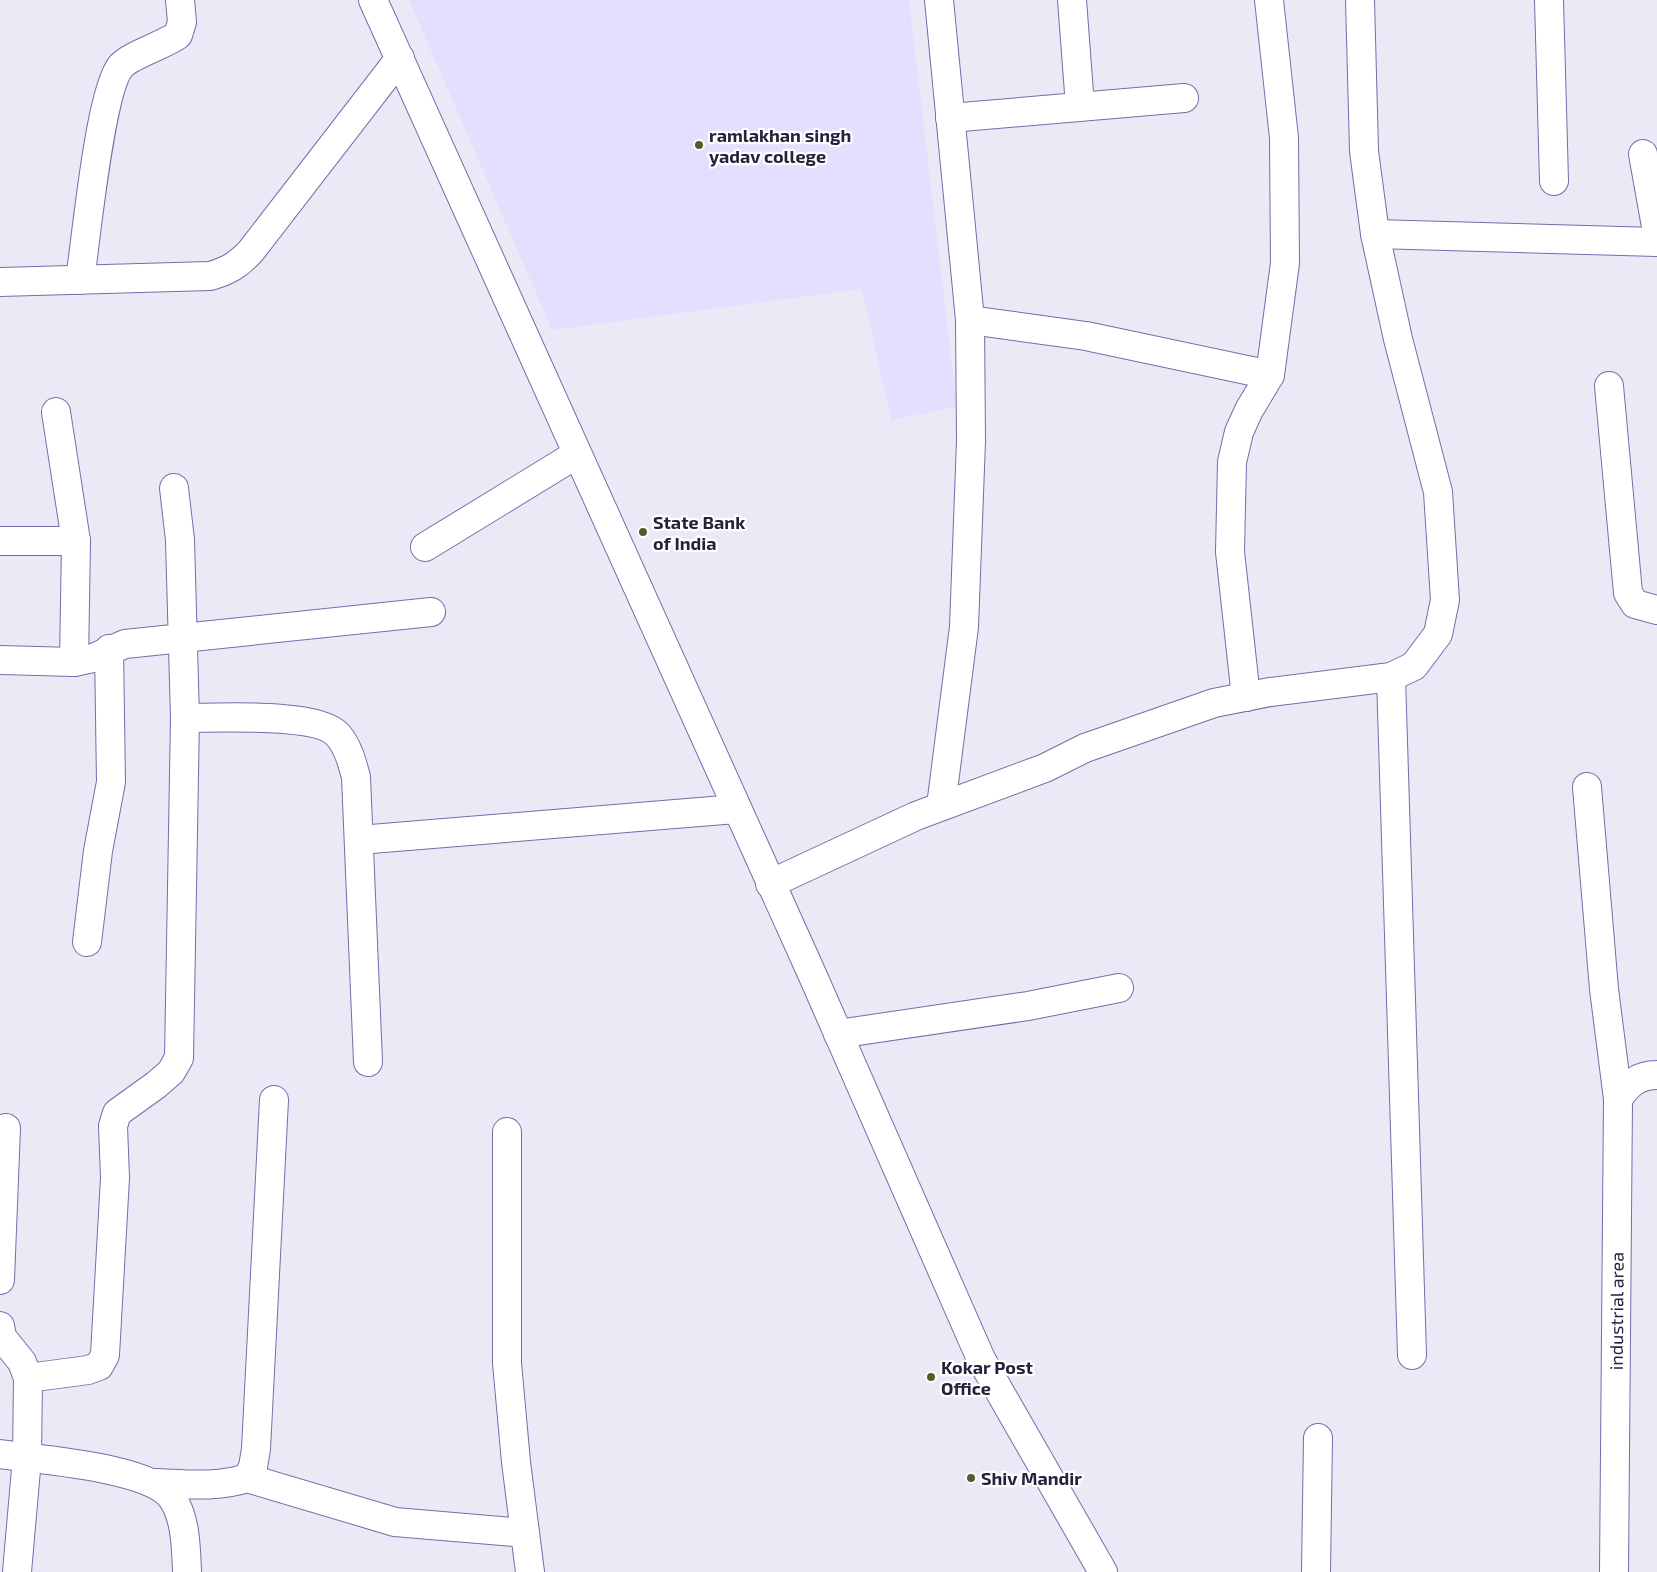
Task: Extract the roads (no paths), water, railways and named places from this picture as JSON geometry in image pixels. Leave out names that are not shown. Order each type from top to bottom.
[{"type":"street","points":[[80,280],[111,81],[122,65],[178,35],[182,22],[180,0]]},
{"type":"street","points":[[373,0],[838,1034],[981,1359],[1102,1572]]},
{"type":"street","points":[[938,0],[970,320],[971,441],[964,627],[942,806]]},
{"type":"street","points":[[1072,0],[1080,106]]},
{"type":"street","points":[[1246,697],[1230,552],[1232,462],[1239,432],[1248,410],[1270,374],[1285,254],[1284,138],[1269,0]]},
{"type":"street","points":[[770,884],[942,806],[1045,768],[1085,748],[1214,703],[1270,692],[1391,677],[1414,666],[1438,634],[1445,600],[1438,492],[1398,339],[1375,234],[1364,151],[1360,0]]},
{"type":"street","points":[[1549,0],[1554,181]]},
{"type":"street","points":[[0,282],[210,276],[234,267],[250,251],[400,58]]},
{"type":"street","points":[[950,118],[1184,98]]},
{"type":"street","points":[[1643,154],[1657,232]]},
{"type":"street","points":[[1375,234],[1657,242]]},
{"type":"street","points":[[970,320],[1086,336],[1270,374]]},
{"type":"street","points":[[1609,386],[1628,593],[1635,604],[1657,610]]},
{"type":"street","points":[[56,412],[76,541],[74,662]]},
{"type":"street","points":[[425,547],[576,454]]},
{"type":"street","points":[[28,1378],[88,1370],[99,1366],[105,1355],[115,1178],[113,1126],[117,1113],[171,1072],[179,1058],[185,718],[180,540],[174,488]]},
{"type":"street","points":[[0,541],[76,541]]},
{"type":"street","points":[[0,660],[74,662],[93,658],[109,649],[125,644],[431,612]]},
{"type":"street","points":[[87,942],[98,851],[112,782],[109,649]]},
{"type":"street","points":[[1391,677],[1412,1356]]},
{"type":"street","points":[[185,718],[281,718],[326,726],[337,734],[348,749],[356,777],[368,1062]]},
{"type":"street","name":"industrial area","points":[[1587,787],[1604,989],[1618,1099],[1614,1572]]},
{"type":"street","points":[[359,840],[736,808]]},
{"type":"street","points":[[838,1034],[1028,1006],[1119,988]]},
{"type":"street","points":[[1618,1099],[1628,1083],[1648,1075],[1657,1075]]},
{"type":"street","points":[[247,1478],[252,1467],[256,1449],[274,1100]]},
{"type":"street","points":[[0,1280],[6,1128]]},
{"type":"street","points":[[506,1132],[507,1363],[516,1462],[530,1572]]},
{"type":"street","points":[[0,1326],[2,1337],[22,1362],[28,1378],[27,1458],[17,1572]]},
{"type":"street","points":[[1316,1572],[1318,1438]]},
{"type":"street","points":[[0,1454],[134,1475],[155,1483],[213,1485],[247,1478],[395,1522],[525,1533]]},
{"type":"street","points":[[155,1483],[171,1497],[181,1516],[186,1546],[186,1572]]},
{"type":"place","name":"ramlakhan singh yadav college","points":[[699,145]]},
{"type":"place","name":"State Bank of India","points":[[643,532]]},
{"type":"place","name":"Kokar Post Office","points":[[931,1377]]},
{"type":"place","name":"Shiv Mandir","points":[[971,1478]]}]
